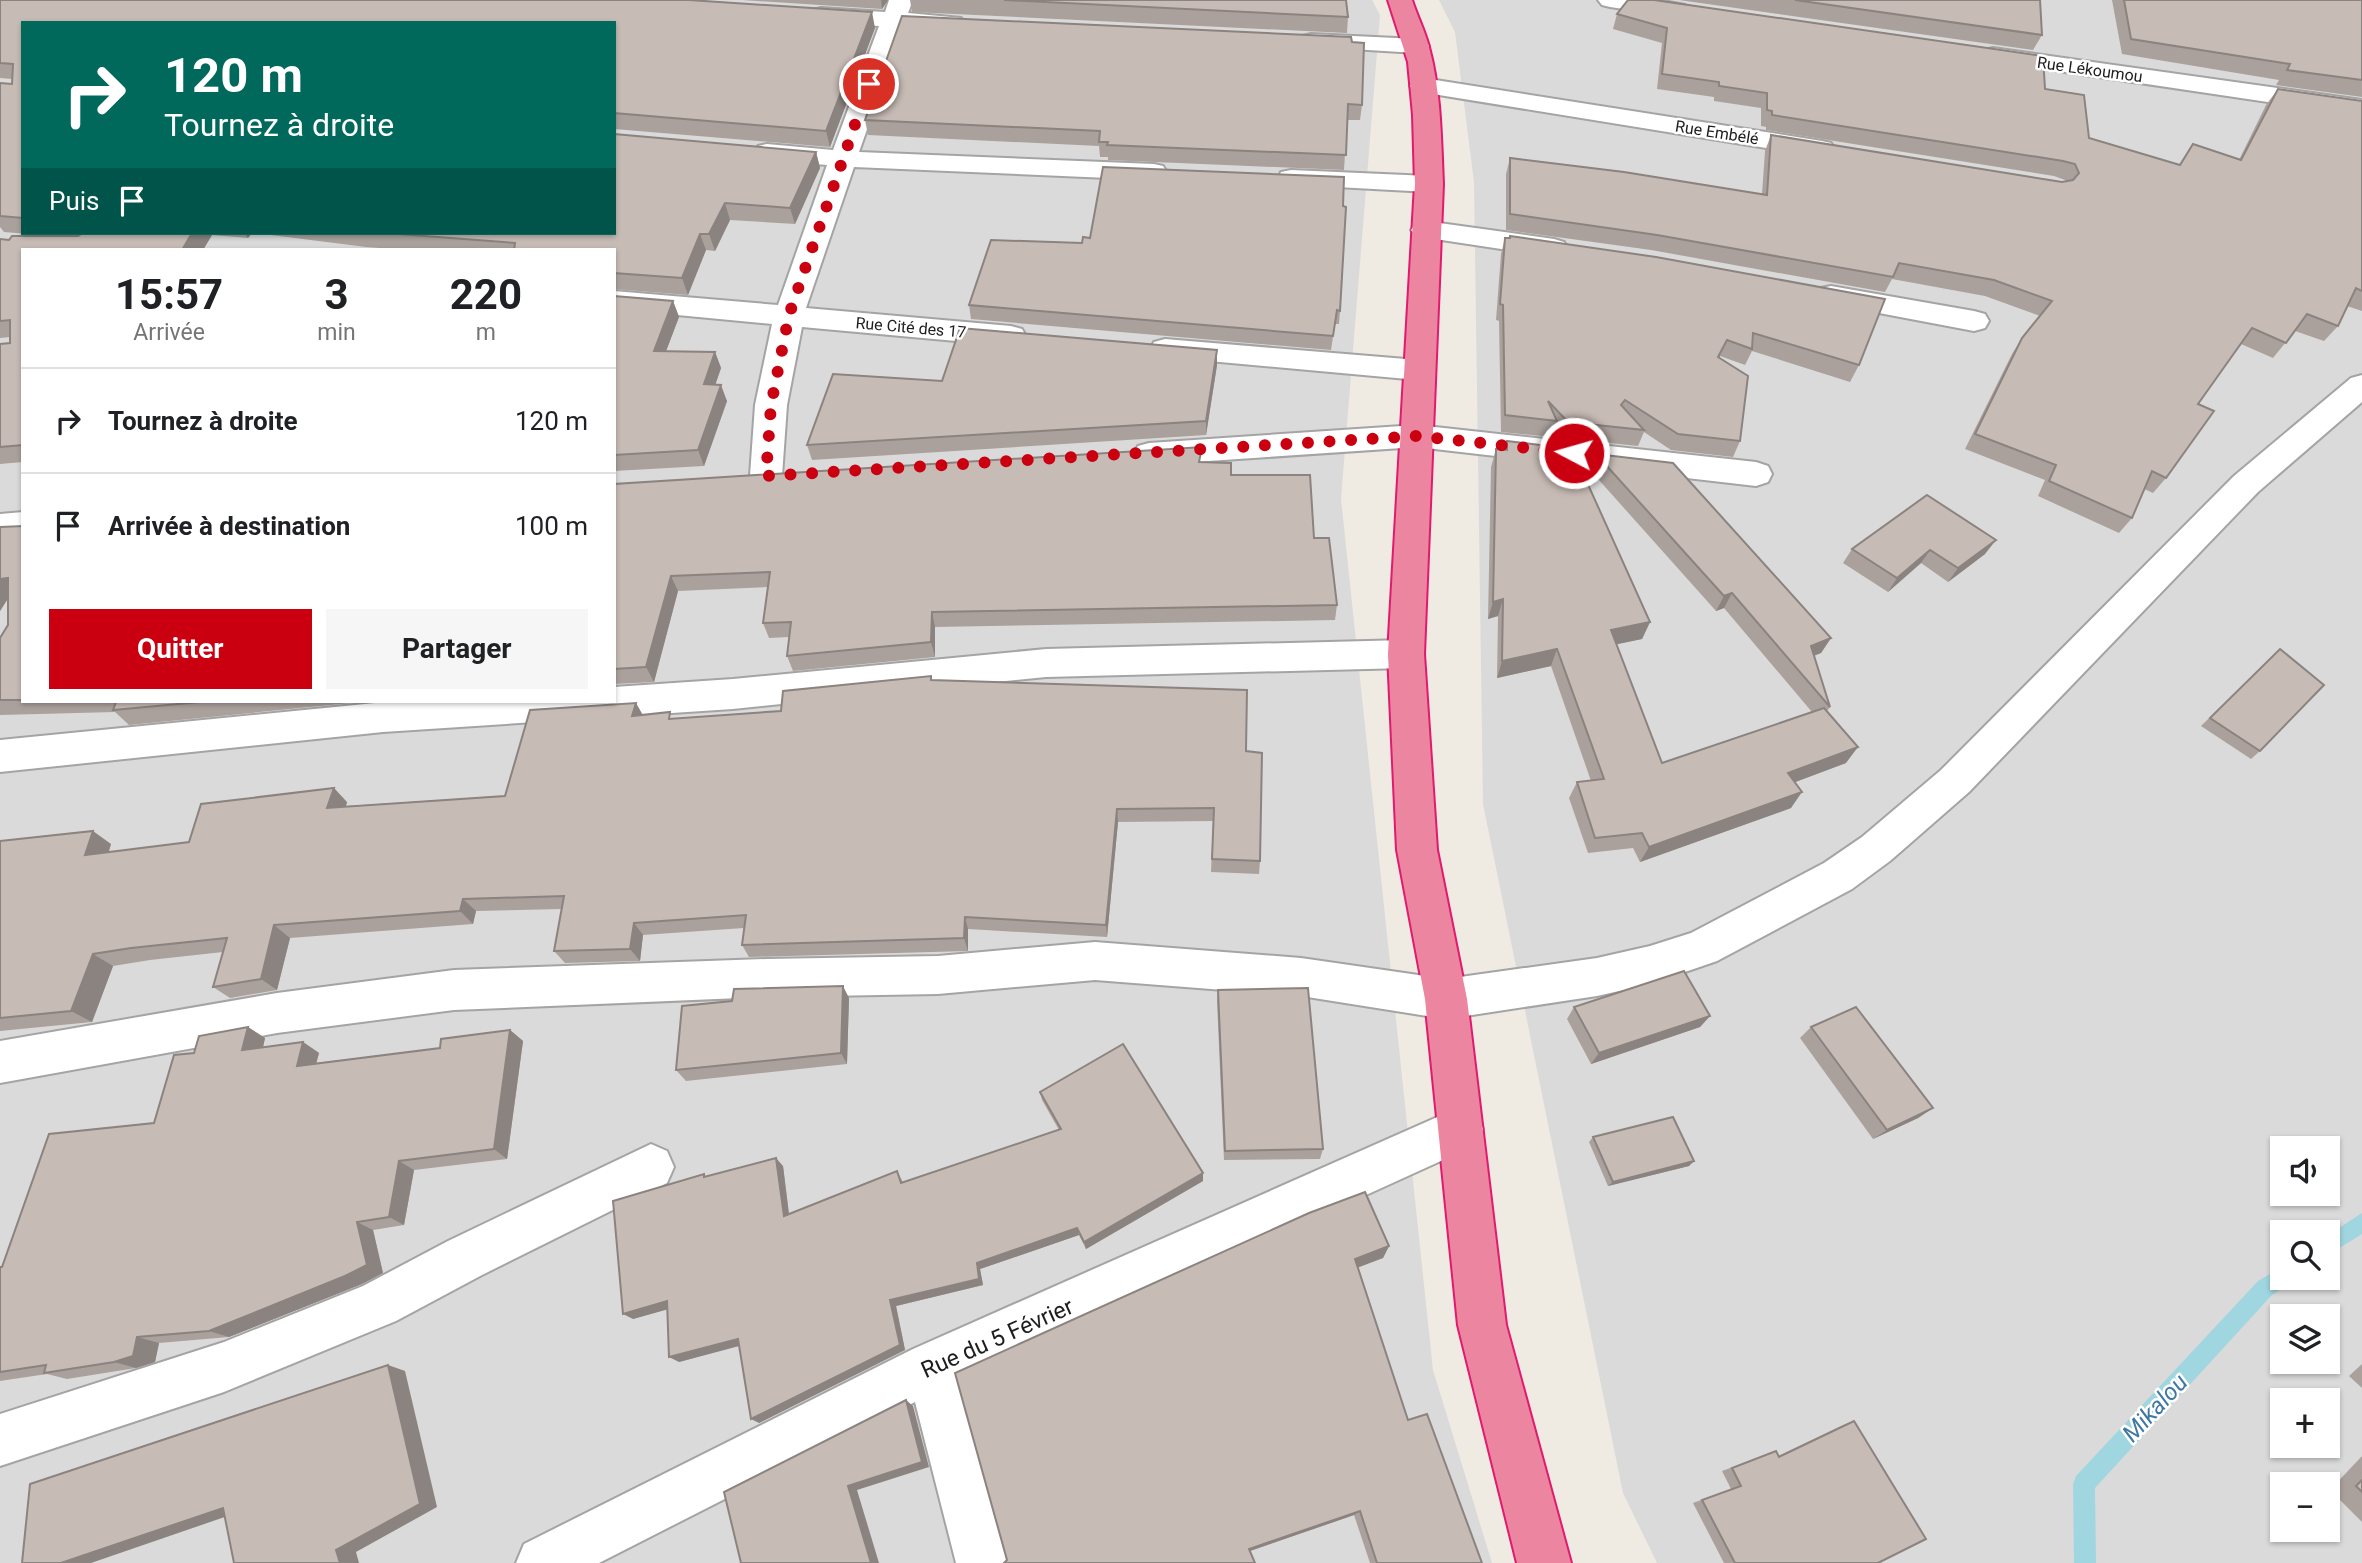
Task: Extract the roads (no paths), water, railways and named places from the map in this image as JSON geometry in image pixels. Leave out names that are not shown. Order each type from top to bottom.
[{"type":"highway","points":[[1400,0],[1417,47],[1423,86],[1429,184],[1406,654],[1417,850],[1446,999],[1482,1325],[1544,1563]]},
{"type":"street","points":[[1610,0],[1701,13]]},
{"type":"street","points":[[799,14],[897,10],[976,24]]},
{"type":"street","points":[[766,476],[771,405],[789,315],[897,10]]},
{"type":"street","points":[[1293,40],[1417,47]]},
{"type":"street","name":"Rue Lékoumou","points":[[1975,52],[2362,108]]},
{"type":"street","name":"Rue Embélé","points":[[1423,86],[1851,154]]},
{"type":"street","points":[[736,149],[844,159],[1183,173]]},
{"type":"street","points":[[1265,177],[1429,184]]},
{"type":"street","points":[[1425,230],[1584,253]]},
{"type":"street","points":[[1799,289],[1974,321]]},
{"type":"street","name":"Rue Cité des 17","points":[[616,300],[1043,339]]},
{"type":"street","points":[[1140,347],[1418,370]]},
{"type":"street","points":[[0,1062],[277,1013],[454,990],[767,978],[938,975],[1095,961],[1301,977],[1446,999],[1597,977],[1650,965],[1703,948],[1838,876],[1876,849],[1955,781],[2246,484],[2362,385]]},
{"type":"street","points":[[1113,456],[1417,436],[1756,474]]},
{"type":"street","points":[[0,526],[21,524]]},
{"type":"street","points":[[616,702],[733,694],[1046,663],[1406,654]]},
{"type":"street","points":[[0,756],[383,717],[596,703]]},
{"type":"street","name":"Rue du 5 Février","points":[[542,1563],[931,1367],[1461,1129]]},
{"type":"street","points":[[0,1440],[224,1367],[379,1304],[651,1167]]},
{"type":"street","points":[[931,1367],[983,1563]]},
{"type":"waterway","name":"Mikalou","points":[[2340,1238],[2362,1223]]},
{"type":"waterway","name":"Mikalou","points":[[2085,1563],[2084,1484],[2270,1285]]}]
